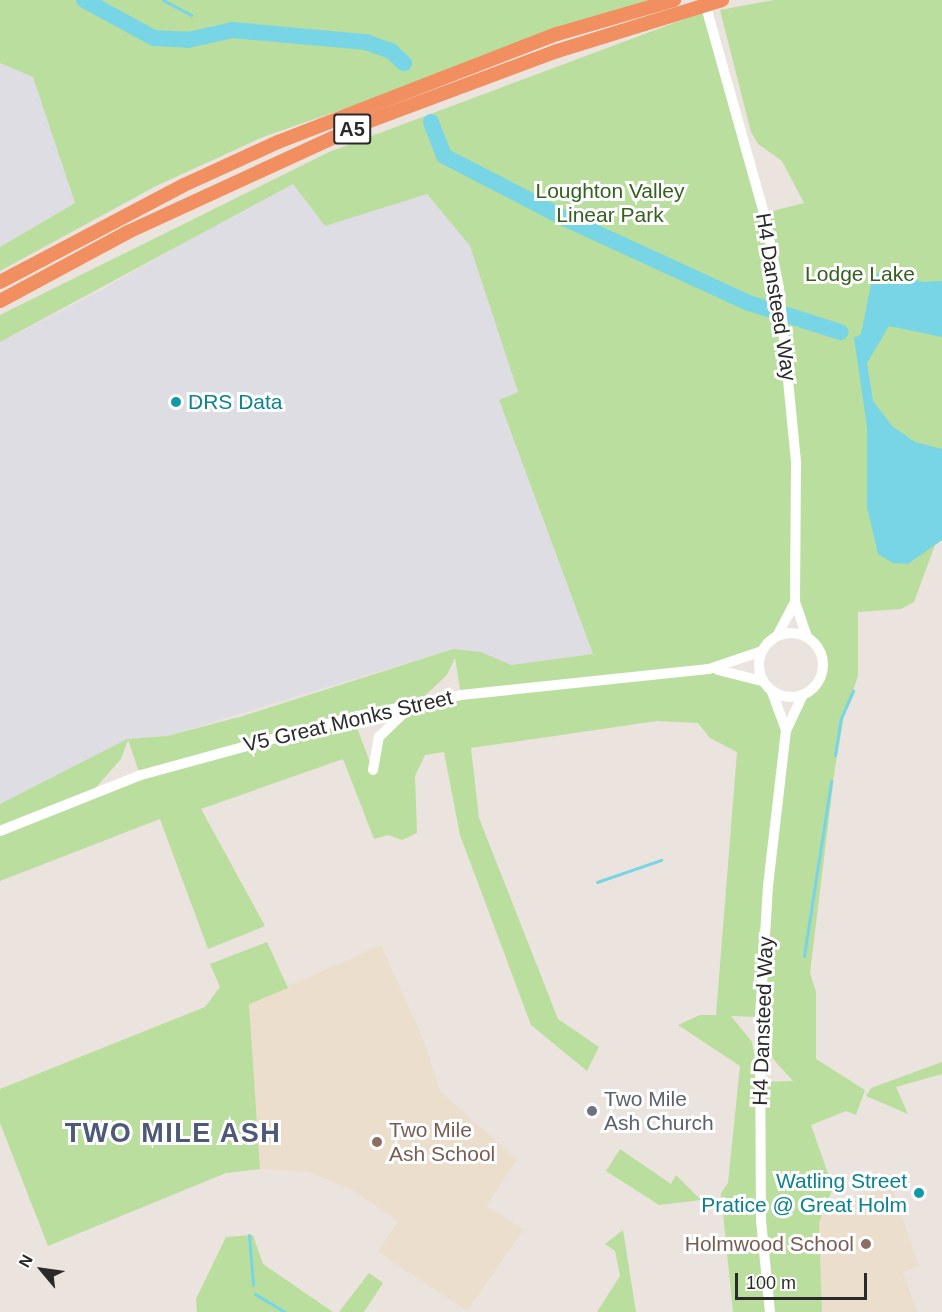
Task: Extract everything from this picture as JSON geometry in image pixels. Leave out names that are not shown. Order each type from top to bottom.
[{"type":"highway","name":"A5","points":[[0,282],[184,185],[278,142],[557,34],[674,0]]},
{"type":"highway","name":"A5","points":[[0,301],[128,232],[367,122],[554,52],[722,0]]},
{"type":"street","name":"H4 Dansteed Way","points":[[704,0],[764,213],[779,288],[787,343],[796,462],[795,602],[807,637]]},
{"type":"street","name":"H4 Dansteed Way","points":[[777,636],[795,602]]},
{"type":"street","points":[[777,636],[807,637],[823,662],[819,682],[804,695],[782,697],[772,692],[762,681],[762,651],[777,636]]},
{"type":"street","name":"V5 Great Monks Street","points":[[0,831],[205,755],[412,705],[709,669],[762,651]]},
{"type":"street","name":"V5 Great Monks Street","points":[[709,669],[762,681]]},
{"type":"street","name":"H4 Dansteed Way","points":[[772,692],[786,731]]},
{"type":"street","name":"H4 Dansteed Way","points":[[770,1312],[761,1212],[760,1017],[768,886],[786,731],[804,695]]},
{"type":"street","points":[[373,770],[379,737],[412,705]]},
{"type":"shaded area","points":[[0,63],[33,76],[75,203],[0,247]]},
{"type":"shaded area","points":[[375,133],[470,246],[518,392],[499,401],[593,654],[511,665],[481,652],[453,649],[167,736],[127,739],[0,804],[0,342],[100,291]]},
{"type":"shaded area","name":"Two Mile Ash School","points":[[381,945],[424,1041],[440,1091],[517,1160],[486,1206],[524,1229],[467,1311],[378,1252],[398,1221],[353,1190],[309,1172],[260,1169],[248,1004]]},
{"type":"shaded area","name":"Holmwood School","points":[[892,1187],[919,1266],[903,1272],[917,1312],[822,1312],[819,1223],[826,1204]]},
{"type":"green space","points":[[0,0],[656,0],[263,137],[156,186],[0,271],[0,247],[75,203],[33,77],[0,63]]},
{"type":"green space","name":"Loughton Valley Linear Park","points":[[774,0],[942,0],[942,540],[935,545],[914,602],[901,609],[858,612],[858,676],[844,716],[835,768],[810,973],[816,992],[816,1059],[865,1090],[856,1115],[846,1111],[811,1125],[833,1188],[819,1223],[822,1312],[733,1312],[721,1193],[728,1183],[740,1066],[678,1025],[700,1015],[716,1015],[737,752],[710,738],[698,723],[657,721],[471,748],[479,818],[558,1019],[599,1047],[587,1071],[531,1025],[460,835],[444,752],[425,755],[415,776],[417,833],[402,840],[388,835],[374,839],[343,759],[201,809],[265,926],[208,949],[160,819],[0,881],[0,804],[127,739],[167,736],[243,716],[453,649],[481,652],[511,665],[593,654],[499,400],[518,392],[470,246],[427,194],[325,226],[293,184],[0,342],[0,315],[329,152],[706,11],[765,213],[804,203],[782,161],[758,144],[751,132],[720,10]],"holes":[[[795,602],[807,637],[822,659],[823,670],[786,729],[772,692],[762,681],[712,668],[762,651],[777,636]],[[455,658],[461,695],[417,703],[447,675]],[[411,706],[379,737],[372,768],[353,717]],[[128,740],[140,775],[92,792],[121,759]],[[731,1016],[760,1017],[760,1031],[774,1060],[793,1081],[759,1082],[752,1042]]]},
{"type":"green space","points":[[267,942],[288,988],[249,1004],[260,1169],[226,1173],[48,1246],[0,1123],[0,1089],[205,1007],[220,987],[210,964]]},
{"type":"green space","points":[[942,1062],[942,1074],[896,1087],[908,1114],[866,1096],[871,1088]]},
{"type":"green space","points":[[620,1149],[671,1184],[676,1175],[701,1200],[659,1205],[606,1171]]},
{"type":"green space","points":[[623,1230],[636,1312],[597,1312],[620,1276],[615,1251],[605,1244]]},
{"type":"green space","points":[[253,1235],[263,1264],[333,1312],[197,1312],[196,1299],[226,1237]]},
{"type":"green space","points":[[369,1273],[383,1283],[364,1312],[339,1312]]},
{"type":"water","name":"Lodge Lake","points":[[881,269],[923,282],[942,281],[942,337],[889,326],[867,363],[873,401],[892,426],[915,442],[942,449],[942,540],[908,564],[893,563],[878,554],[867,507],[867,427],[854,338],[861,334],[871,284]]},
{"type":"waterway","points":[[84,0],[154,38],[188,40],[233,30],[366,42],[391,51],[404,63]]},
{"type":"waterway","points":[[163,0],[191,15]]},
{"type":"waterway","points":[[431,122],[444,156],[566,219],[749,303],[840,332]]},
{"type":"waterway","points":[[835,755],[841,718],[853,691]]},
{"type":"waterway","points":[[804,956],[831,781]]},
{"type":"waterway","points":[[597,882],[661,860]]},
{"type":"waterway","points":[[249,1235],[253,1285]]},
{"type":"waterway","points":[[255,1294],[285,1312]]},
{"type":"place","name":"DRS Data","points":[[176,402]]},
{"type":"place","name":"Two Mile Ash Church","points":[[592,1111]]},
{"type":"place","name":"Two Mile Ash School","points":[[377,1142]]},
{"type":"place","name":"Watling Street Pratice @ Great Holm","points":[[919,1193]]},
{"type":"place","name":"Holmwood School","points":[[866,1244]]},
{"type":"district","name":"TWO MILE ASH","points":[[173,1134]]}]
